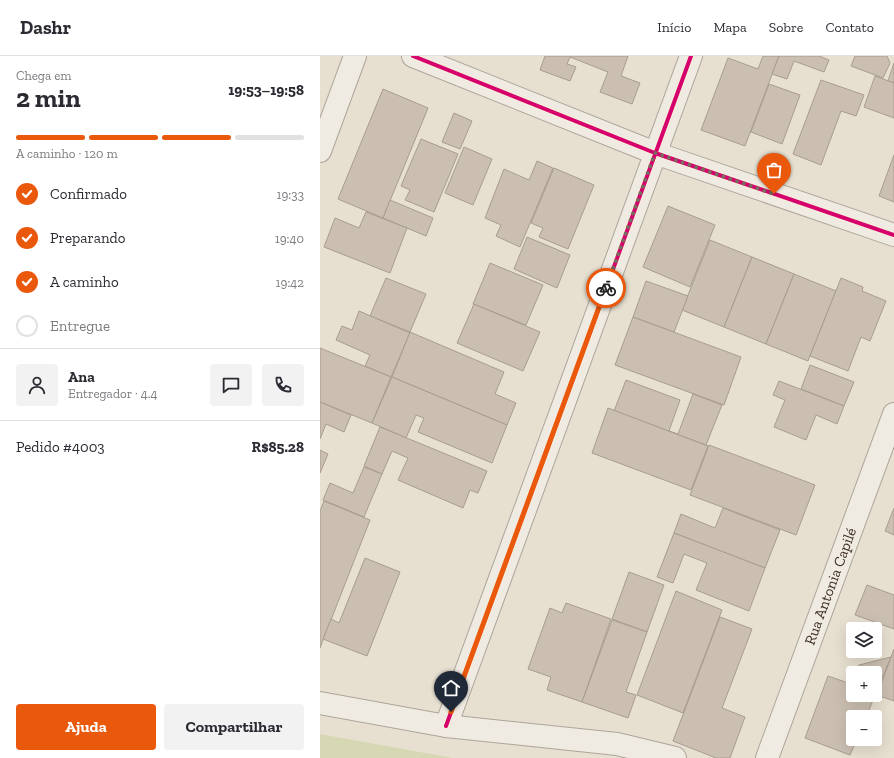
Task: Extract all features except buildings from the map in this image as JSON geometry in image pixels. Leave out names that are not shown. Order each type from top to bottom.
[{"type":"street","points":[[320,151],[355,56]]},
{"type":"street","points":[[413,56],[655,153],[894,235]]},
{"type":"street","points":[[446,726],[691,56]]},
{"type":"street","name":"Rua Antonia Capilé","points":[[767,758],[894,414]]},
{"type":"street","points":[[320,703],[446,726],[617,744],[675,758]]},
{"type":"street","points":[[594,758],[617,744]]},
{"type":"green space","points":[[320,734],[453,758],[320,758]]},
{"type":"cycle path","points":[[413,56],[655,153],[894,235]]},
{"type":"cycle path","points":[[446,726],[691,56]]},
{"type":"way so far","points":[[606,288],[655,153],[774,194]]},
{"type":"route","points":[[451,712],[606,288]]}]
